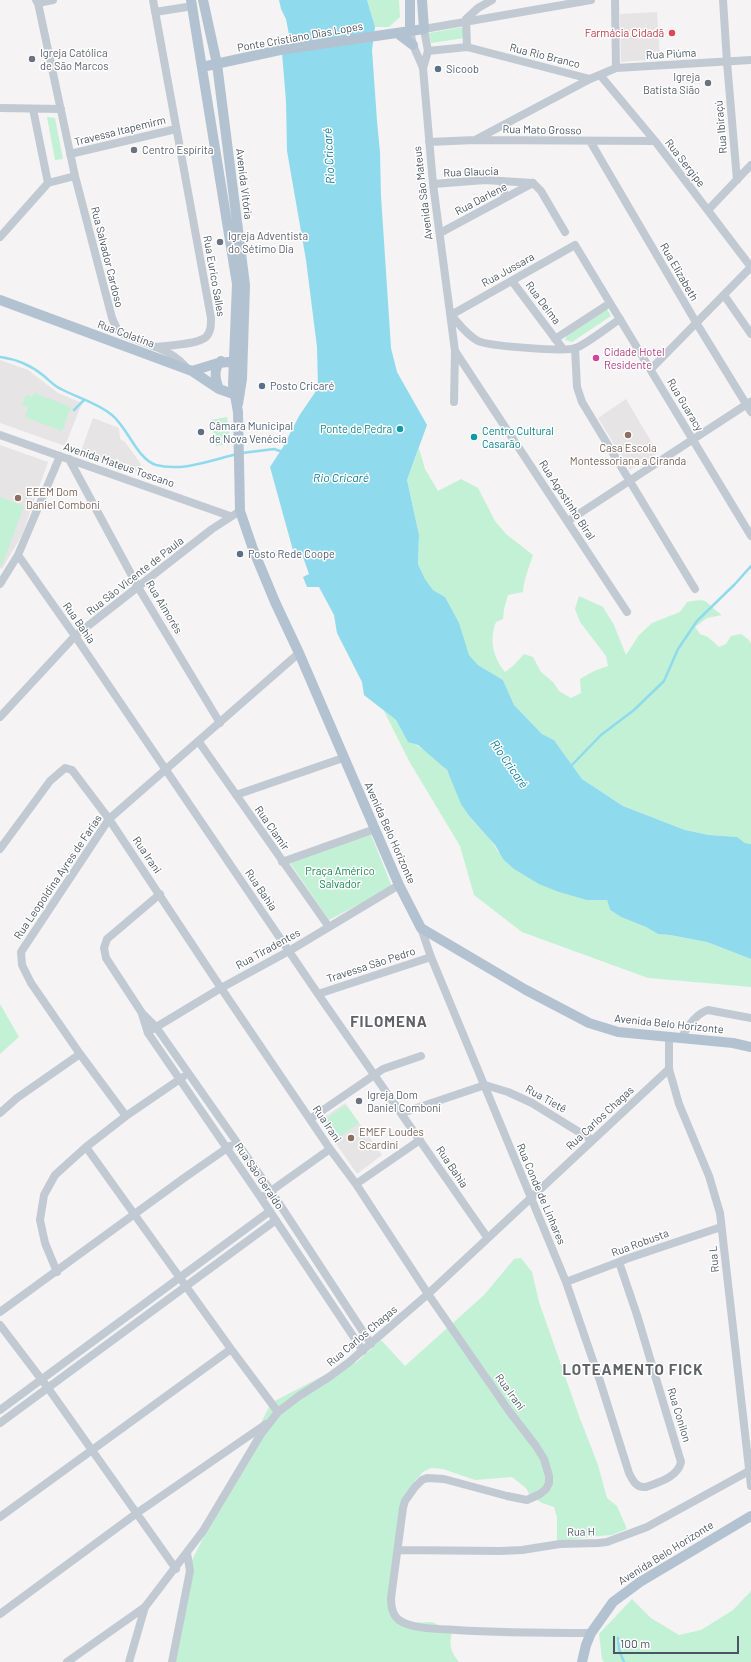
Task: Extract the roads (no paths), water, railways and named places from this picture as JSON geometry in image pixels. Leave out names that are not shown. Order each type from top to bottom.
[{"type":"main road","name":"Avenida Vitória","points":[[203,0],[217,64],[245,285],[238,361],[237,395]]},
{"type":"main road","points":[[410,0],[410,31]]},
{"type":"main road","name":"Avenida São Mateus","points":[[422,0],[424,29]]},
{"type":"main road","name":"Avenida Vitória","points":[[192,3],[237,284],[234,349],[238,361]]},
{"type":"main road","points":[[411,12],[393,34],[413,45]]},
{"type":"main road","name":"Ponte Cristiano Dias Lopes","points":[[202,67],[280,50],[424,29]]},
{"type":"main road","name":"Rua Colatina","points":[[0,300],[190,371],[219,389],[237,395]]},
{"type":"main road","points":[[219,389],[215,376],[218,363],[234,349]]},
{"type":"main road","points":[[190,371],[218,363],[238,361]]},
{"type":"main road","name":"Avenida Belo Horizonte","points":[[237,395],[239,461],[235,513],[253,549],[275,602],[299,653],[399,885],[421,928],[526,990],[589,1023],[618,1032],[733,1043],[751,1047]]},
{"type":"main road","name":"Avenida Belo Horizonte","points":[[582,1662],[586,1645],[591,1633],[613,1602],[640,1582],[751,1516]]},
{"type":"street","points":[[37,2],[53,0]]},
{"type":"street","name":"Rua Eurico Salles","points":[[153,0],[211,325],[207,335],[199,341],[154,347]]},
{"type":"street","points":[[428,51],[466,47],[466,19],[474,10],[492,0]]},
{"type":"street","points":[[424,29],[591,0]]},
{"type":"street","points":[[615,0],[616,68]]},
{"type":"street","name":"Rua Ibiraçú","points":[[723,0],[726,62],[736,180]]},
{"type":"street","name":"Rua Salvador Cardoso","points":[[37,2],[75,176],[108,308],[115,326],[123,334],[178,359],[190,371]]},
{"type":"street","points":[[155,12],[192,3]]},
{"type":"street","name":"Avenida São Mateus","points":[[423,68],[428,51],[424,29]]},
{"type":"street","name":"Avenida São Mateus","points":[[410,31],[413,45],[423,68],[429,142],[451,315]]},
{"type":"street","name":"Rua Rio Branco","points":[[466,47],[590,79],[616,68]]},
{"type":"street","name":"Rua Piúma","points":[[616,68],[751,60]]},
{"type":"street","name":"Rua Sergipe","points":[[600,75],[654,141],[751,267]]},
{"type":"street","points":[[475,140],[590,79]]},
{"type":"street","points":[[0,108],[60,109]]},
{"type":"street","points":[[33,109],[48,183]]},
{"type":"street","name":"Travessa Itapemirm","points":[[70,154],[176,129]]},
{"type":"street","name":"Rua Mato Grosso","points":[[429,142],[475,140],[654,141]]},
{"type":"street","name":"Rua Elizabeth","points":[[590,141],[697,324],[750,406]]},
{"type":"street","points":[[708,210],[751,165]]},
{"type":"street","points":[[0,236],[48,183],[75,176]]},
{"type":"street","name":"Rua Glaucia","points":[[434,184],[485,180],[533,183]]},
{"type":"street","points":[[502,181],[505,198]]},
{"type":"street","points":[[533,183],[541,191],[564,232]]},
{"type":"street","name":"Rua Darlene","points":[[440,234],[533,183]]},
{"type":"street","name":"Rua Jussara","points":[[451,315],[575,245]]},
{"type":"street","name":"Rua Guaracy","points":[[575,245],[751,536]]},
{"type":"street","points":[[651,369],[697,324],[751,267]]},
{"type":"street","name":"Rua Delma","points":[[512,281],[563,349]]},
{"type":"street","points":[[724,295],[751,334]]},
{"type":"street","points":[[555,339],[610,303]]},
{"type":"street","points":[[451,315],[472,337],[487,344],[498,346],[563,349],[575,348],[620,319]]},
{"type":"street","name":"Rua Agostinho Biral","points":[[451,315],[455,351],[627,612]]},
{"type":"street","points":[[575,348],[578,393],[695,589]]},
{"type":"street","points":[[454,402],[455,351]]},
{"type":"street","points":[[568,521],[692,439],[750,406]]},
{"type":"street","name":"Avenida Mateus Toscano","points":[[0,435],[69,460],[235,513]]},
{"type":"street","points":[[0,584],[18,555],[60,456]]},
{"type":"street","name":"Rua Aimorés","points":[[69,460],[138,587],[220,723]]},
{"type":"street","name":"Rua São Vicente de Paula","points":[[0,717],[75,636],[235,513]]},
{"type":"street","name":"Rua Bahia","points":[[18,555],[75,636],[318,994],[487,1237]]},
{"type":"street","name":"Rua Leopoldina Ayres de Farias","points":[[126,1116],[80,1054],[28,978],[22,965],[21,952],[109,819],[166,771],[299,653]]},
{"type":"street","name":"Rua Clamir","points":[[199,742],[328,927]]},
{"type":"street","points":[[236,795],[343,758]]},
{"type":"street","name":"Rua Irani","points":[[1,846],[50,780],[65,768],[68,768],[77,776],[109,819],[160,894],[221,988],[330,1149],[356,1184],[428,1294],[544,1459],[549,1476],[548,1486],[540,1494],[527,1500],[444,1479],[427,1478],[415,1487],[403,1508],[398,1550]]},
{"type":"street","points":[[282,862],[375,829]]},
{"type":"street","name":"Rua Tiradentes","points":[[148,1033],[221,988],[289,951],[399,885]]},
{"type":"street","name":"Rua São Geraldo","points":[[160,894],[107,939],[104,948],[106,958],[142,1013],[156,1027],[272,1191],[371,1344]]},
{"type":"street","name":"Rua Conde de Linhares","points":[[421,928],[431,957],[566,1282],[600,1381],[629,1473]]},
{"type":"street","name":"Travessa São Pedro","points":[[318,994],[431,957]]},
{"type":"street","points":[[681,1038],[699,1014],[708,1010],[751,1018]]},
{"type":"street","name":"Rua São Geraldo","points":[[142,1013],[148,1033],[270,1211],[362,1350]]},
{"type":"street","name":"Rua L","points":[[669,1037],[668,1069],[679,1104],[709,1176],[716,1198],[721,1227],[751,1486]]},
{"type":"street","points":[[0,1113],[17,1098],[80,1054]]},
{"type":"street","points":[[310,1119],[383,1069],[421,1056]]},
{"type":"street","name":"Rua Carlos Chagas","points":[[129,1662],[145,1607],[176,1569],[203,1531],[261,1434],[278,1412],[299,1396],[336,1373],[428,1294],[487,1237],[668,1069]]},
{"type":"street","points":[[57,1272],[45,1243],[40,1220],[44,1195],[55,1175],[86,1147],[126,1116],[188,1073]]},
{"type":"street","points":[[402,1113],[485,1085]]},
{"type":"street","name":"Rua Tietê","points":[[485,1085],[508,1092],[532,1103],[592,1140]]},
{"type":"street","points":[[356,1184],[420,1140]]},
{"type":"street","points":[[0,1312],[57,1272],[135,1213],[236,1142]]},
{"type":"street","points":[[86,1147],[278,1412]]},
{"type":"street","points":[[261,1198],[330,1149]]},
{"type":"street","points":[[0,1410],[270,1211]]},
{"type":"street","points":[[0,1423],[276,1220]]},
{"type":"street","name":"Rua Robusta","points":[[566,1282],[626,1258],[721,1227]]},
{"type":"street","name":"Rua Conilon","points":[[619,1262],[639,1322],[681,1462],[680,1467],[675,1473],[642,1488],[636,1485],[629,1473]]},
{"type":"street","points":[[0,1325],[42,1379],[176,1569]]},
{"type":"street","points":[[0,1517],[231,1349]]},
{"type":"street","points":[[0,1614],[137,1513],[271,1420]]},
{"type":"street","name":"Rua H","points":[[398,1550],[500,1552],[560,1544],[598,1544],[608,1542],[647,1527],[749,1472]]},
{"type":"street","points":[[398,1550],[391,1607],[396,1617],[408,1624],[438,1629],[500,1633],[591,1633]]},
{"type":"street","points":[[172,1662],[190,1571],[187,1553]]},
{"type":"street","points":[[67,1662],[145,1607]]},
{"type":"water","name":"Rio Cricaré","points":[[279,0],[367,0],[375,27],[372,50],[380,152],[381,196],[391,348],[397,372],[427,425],[407,480],[419,535],[418,564],[425,579],[433,590],[445,597],[459,623],[469,655],[478,665],[503,680],[514,705],[542,734],[554,740],[582,779],[623,806],[685,830],[709,835],[737,837],[745,843],[751,844],[751,959],[707,942],[658,934],[646,927],[621,917],[610,910],[607,900],[587,900],[559,892],[539,884],[514,869],[503,859],[495,845],[469,816],[461,804],[447,770],[418,745],[408,742],[396,720],[364,695],[362,682],[337,633],[334,615],[319,587],[307,587],[303,577],[309,574],[303,557],[294,554],[270,467],[283,447],[299,416],[318,388],[317,347],[306,260],[287,151],[286,101],[282,53],[290,40],[286,19],[281,9]]},
{"type":"waterway","points":[[0,357],[12,359],[29,366],[59,388],[94,404],[112,415],[123,427],[143,456],[149,462],[156,465],[166,467],[186,466],[237,454]]},
{"type":"waterway","points":[[74,410],[84,400]]},
{"type":"waterway","points":[[242,453],[274,449],[283,452]]},
{"type":"waterway","points":[[570,767],[601,735],[634,710],[664,681],[678,649],[697,621],[751,566]]},
{"type":"waterway","points":[[618,1638],[619,1650],[624,1662]]},
{"type":"place","name":"Farmácia Cidadã","points":[[672,33]]},
{"type":"place","name":"Igreja Católica de São Marcos","points":[[32,59]]},
{"type":"place","name":"Sicoob","points":[[438,69]]},
{"type":"place","name":"Igreja Batista Sião","points":[[708,83]]},
{"type":"place","name":"Centro Espírita","points":[[134,150]]},
{"type":"place","name":"Igreja Adventista do Sétimo Dia","points":[[220,242]]},
{"type":"place","name":"Cidade Hotel Residente","points":[[596,358]]},
{"type":"place","name":"Posto Cricaré","points":[[262,386]]},
{"type":"place","name":"Ponte de Pedra","points":[[400,429]]},
{"type":"place","name":"Câmara Municipal de Nova Venécia","points":[[201,432]]},
{"type":"place","name":"Casa Escola Montessoriana a Ciranda","points":[[628,435]]},
{"type":"place","name":"Centro Cultural Casarão","points":[[474,437]]},
{"type":"place","name":"EEEM Dom Daniel Comboni","points":[[18,498]]},
{"type":"place","name":"Posto Rede Coope","points":[[240,554]]},
{"type":"place","name":"Igreja Dom Daniel Comboni","points":[[359,1101]]},
{"type":"place","name":"EMEF Loudes Scardini","points":[[351,1138]]},
{"type":"district","name":"FILOMENA","points":[[389,1022]]},
{"type":"district","name":"LOTEAMENTO FICK","points":[[633,1370]]},
{"type":"park label","name":"Praça Américo Salvador","points":[[340,877]]}]
